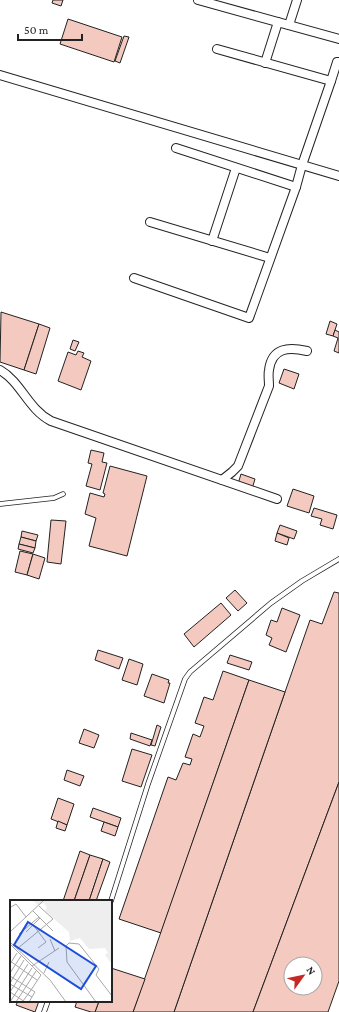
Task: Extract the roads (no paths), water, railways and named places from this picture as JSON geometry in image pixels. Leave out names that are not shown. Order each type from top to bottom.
[{"type":"street","points":[[198,0],[339,39]]},
{"type":"street","points":[[288,25],[297,0]]},
{"type":"street","points":[[265,63],[278,22]]},
{"type":"street","points":[[216,49],[331,81]]},
{"type":"street","points":[[134,278],[249,318],[296,187],[302,165],[338,60]]},
{"type":"street","points":[[0,75],[339,176]]},
{"type":"street","points":[[176,148],[296,187]]},
{"type":"street","points":[[212,241],[236,168]]},
{"type":"street","points":[[150,222],[270,258]]},
{"type":"street","points":[[222,480],[238,466],[269,386],[268,371],[273,357],[287,348],[307,351]]},
{"type":"street","points":[[0,370],[11,379],[42,417],[50,421],[277,499]]},
{"type":"lane","points":[[0,504],[54,498],[63,494]]},
{"type":"lane","points":[[111,900],[148,784],[185,680],[190,672],[271,603],[302,581],[339,560]]},
{"type":"lane","points":[[44,1012],[48,1002]]}]
